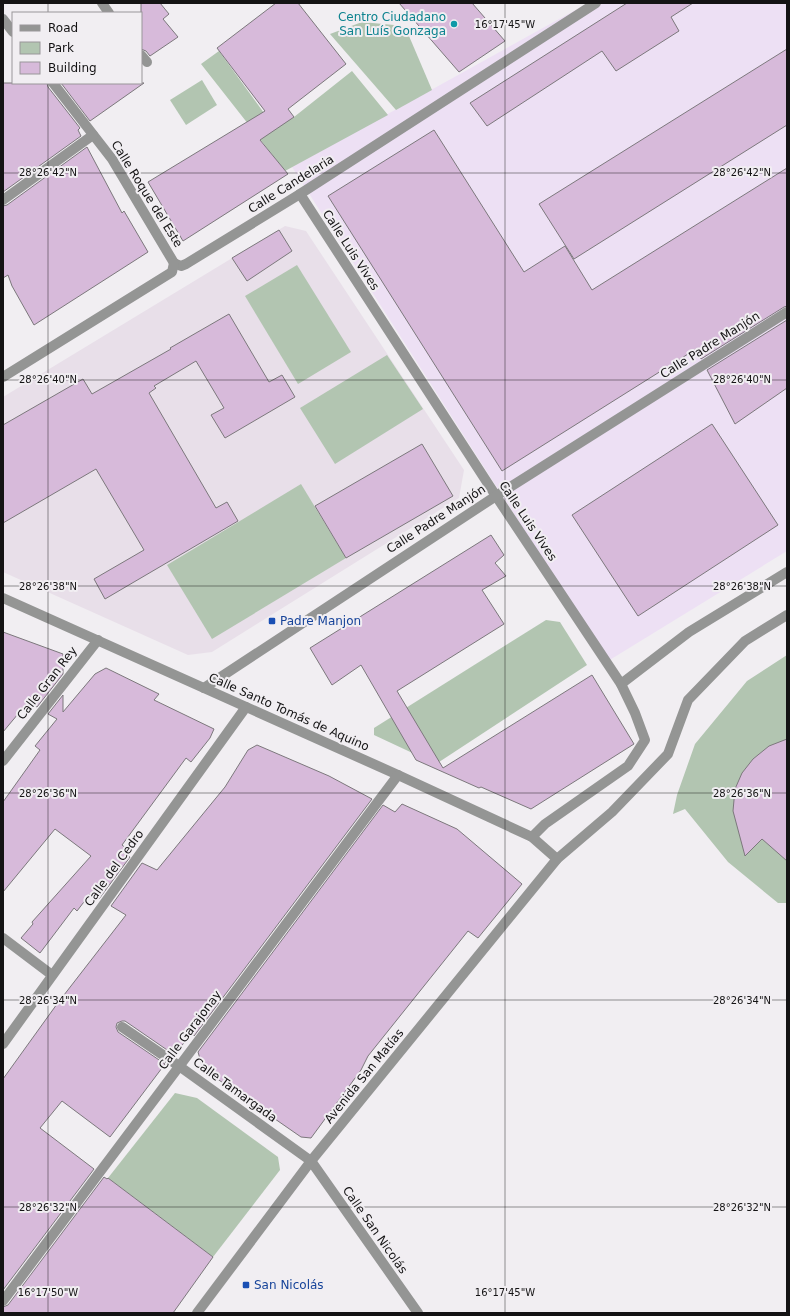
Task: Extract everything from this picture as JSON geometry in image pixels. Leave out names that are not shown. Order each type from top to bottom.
[{"type":"street","points":[[102,3],[108,12]]},
{"type":"street","name":"Calle Candelaria","points":[[174,263],[183,266],[300,194],[596,3]]},
{"type":"street","points":[[3,19],[12,31]]},
{"type":"street","name":"Calle Roque del Este","points":[[54,84],[112,159],[174,263]]},
{"type":"street","points":[[3,200],[93,135]]},
{"type":"street","name":"Calle Luis Vives","points":[[300,194],[496,496],[621,684],[635,713],[645,740],[628,766],[545,824],[532,838]]},
{"type":"street","points":[[3,377],[172,272],[174,263]]},
{"type":"street","name":"Calle Padre Manjón","points":[[204,688],[496,496],[787,312]]},
{"type":"street","points":[[621,684],[689,632],[787,572]]},
{"type":"street","name":"Calle Santo Tomás de Aquino","points":[[3,598],[398,774],[532,838],[557,859]]},
{"type":"street","name":"Avenida San Matías","points":[[198,1313],[311,1161],[557,859],[612,812],[668,754],[688,700],[745,641],[787,615]]},
{"type":"street","name":"Calle Gran Rey","points":[[3,761],[98,640]]},
{"type":"street","name":"Calle del Cedro","points":[[3,1044],[246,707]]},
{"type":"street","name":"Calle Garajonay","points":[[3,1301],[398,774]]},
{"type":"street","points":[[3,938],[52,975]]},
{"type":"street","name":"Calle Tamargada","points":[[122,1027],[311,1161]]},
{"type":"street","name":"Calle San Nicolás","points":[[311,1161],[418,1313]]},
{"type":"shaded area","points":[[588,3],[787,3],[787,551],[608,661],[292,167]]},
{"type":"shaded area","points":[[285,226],[306,231],[464,470],[459,498],[212,652],[188,655],[3,572],[3,397]]},
{"type":"green space","points":[[362,22],[394,25],[409,36],[432,90],[396,110],[330,34]]},
{"type":"green space","points":[[219,51],[275,128],[294,117],[352,71],[388,115],[285,171],[201,64]]},
{"type":"green space","points":[[202,80],[217,105],[186,125],[170,100]]},
{"type":"green space","points":[[297,265],[351,352],[298,384],[245,296]]},
{"type":"green space","points":[[387,355],[423,409],[335,464],[300,408]]},
{"type":"green space","points":[[301,484],[346,558],[212,639],[167,565]]},
{"type":"green space","points":[[546,620],[560,622],[587,665],[436,764],[374,735],[374,728]]},
{"type":"green space","points":[[787,655],[787,903],[778,903],[728,862],[685,809],[673,814],[677,795],[695,744],[747,681]]},
{"type":"green space","points":[[175,1093],[197,1098],[278,1157],[280,1170],[213,1257],[108,1178]]},
{"type":"building","points":[[141,3],[160,3],[169,14],[163,19],[178,37],[150,56],[146,51],[142,49]]},
{"type":"building","points":[[276,3],[298,3],[346,64],[288,109],[294,117],[260,140],[288,174],[183,241],[148,182],[265,111],[217,48]]},
{"type":"building","name":"Centro Ciudadano San Luís Gonzaga","points":[[399,3],[472,3],[505,41],[459,72]]},
{"type":"building","points":[[627,3],[693,3],[671,17],[679,31],[616,71],[602,51],[487,126],[470,103]]},
{"type":"building","points":[[787,49],[787,125],[574,259],[539,204]]},
{"type":"building","points":[[3,83],[47,84],[80,128],[78,130],[81,136],[3,192]]},
{"type":"building","points":[[144,83],[90,121],[62,84]]},
{"type":"building","points":[[434,130],[524,272],[565,246],[592,290],[787,168],[787,306],[701,359],[696,349],[502,471],[328,196]]},
{"type":"building","points":[[87,147],[122,213],[124,211],[148,252],[34,325],[12,286],[8,275],[3,278],[3,206],[7,205]]},
{"type":"building","points":[[279,230],[292,251],[247,281],[232,258]]},
{"type":"building","points":[[229,314],[269,382],[282,375],[295,397],[225,438],[211,415],[224,408],[196,361],[154,386],[156,388],[149,393],[216,508],[227,502],[238,521],[105,599],[94,579],[144,550],[96,469],[3,523],[3,425],[83,379],[92,394]]},
{"type":"building","points":[[787,320],[787,388],[735,424],[707,370]]},
{"type":"building","points":[[712,424],[778,525],[638,616],[572,515]]},
{"type":"building","points":[[422,444],[453,496],[346,558],[315,506]]},
{"type":"building","points":[[491,535],[504,555],[495,563],[506,576],[482,590],[504,624],[397,691],[443,768],[592,675],[634,744],[531,809],[416,760],[361,665],[332,685],[310,648]]},
{"type":"building","points":[[3,632],[63,654],[63,674],[37,707],[28,702],[3,732]]},
{"type":"building","points":[[106,668],[159,694],[154,700],[214,729],[210,738],[191,762],[186,758],[122,845],[127,849],[124,854],[130,857],[99,899],[90,894],[77,911],[74,908],[40,953],[21,938],[33,924],[32,922],[91,856],[55,829],[3,892],[3,802],[40,750],[35,746],[57,719],[48,714],[63,695],[63,712],[95,674]]},
{"type":"building","points":[[787,739],[787,861],[762,839],[745,856],[733,811],[735,789],[742,773],[753,759],[769,746]]},
{"type":"building","points":[[257,745],[329,776],[372,799],[194,1036],[192,1032],[177,1052],[175,1050],[173,1054],[125,1021],[117,1023],[116,1027],[118,1032],[165,1064],[110,1137],[62,1101],[40,1128],[94,1169],[3,1290],[3,1079],[57,1004],[126,915],[111,906],[142,863],[157,870],[225,787],[248,750]]},
{"type":"building","points":[[402,804],[457,829],[522,884],[478,938],[468,931],[368,1056],[361,1070],[311,1138],[301,1137],[203,1069],[198,1052],[383,805],[395,812]]},
{"type":"building","points":[[104,1177],[107,1179],[108,1178],[213,1257],[173,1313],[3,1313],[3,1307],[8,1305]]},
{"type":"place","name":"Centro Ciudadano San Luís Gonzaga","points":[[454,24]]},
{"type":"place","name":"Padre Manjon","points":[[272,621]]},
{"type":"place","name":"San Nicolás","points":[[246,1285]]}]
